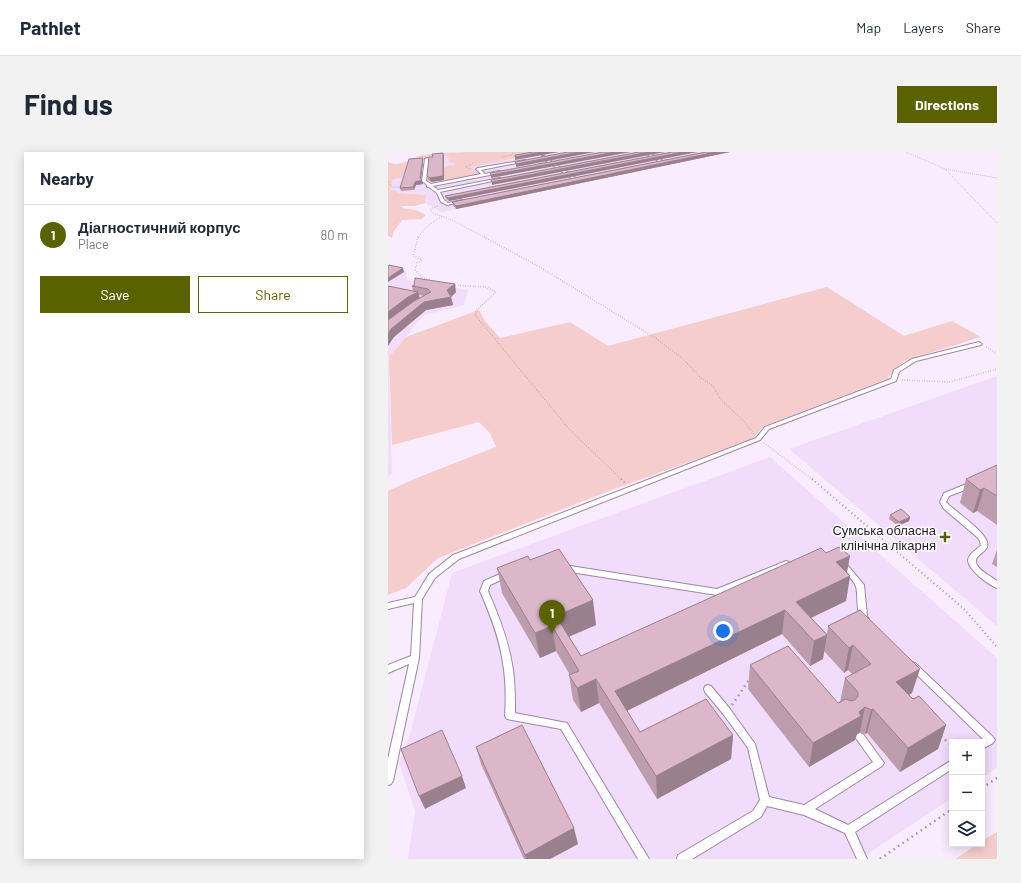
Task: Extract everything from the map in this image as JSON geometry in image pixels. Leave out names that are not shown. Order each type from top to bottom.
[{"type":"lane","points":[[638,153],[645,152],[663,162]]},
{"type":"lane","points":[[536,159],[551,156]]},
{"type":"lane","points":[[646,158],[660,156]]},
{"type":"lane","points":[[543,157],[575,179]]},
{"type":"lane","points":[[427,159],[424,181],[428,186],[437,191],[442,197],[442,201],[447,204],[470,200]]},
{"type":"lane","points":[[484,175],[478,169],[528,160]]},
{"type":"lane","points":[[655,163],[669,160]]},
{"type":"lane","points":[[542,164],[557,161]]},
{"type":"lane","points":[[550,170],[565,167]]},
{"type":"lane","points":[[428,186],[506,171]]},
{"type":"lane","points":[[557,175],[572,172]]},
{"type":"lane","points":[[437,191],[505,178]]},
{"type":"lane","points":[[567,180],[582,178]]},
{"type":"lane","points":[[442,197],[450,196]]},
{"type":"lane","points":[[388,781],[415,658],[418,599],[432,576],[456,557],[758,439],[767,428],[894,380],[896,371],[914,360],[979,344]]},
{"type":"lane","points":[[975,483],[946,495],[943,502],[946,507],[985,540],[986,545],[984,548],[974,554],[972,560],[973,564],[976,569],[997,585]]},
{"type":"lane","points":[[554,567],[717,592],[796,560]]},
{"type":"lane","points":[[833,562],[840,563],[860,585],[862,617],[874,627]]},
{"type":"lane","points":[[512,572],[487,583],[484,591],[494,612],[505,645],[510,681],[510,716],[564,726],[644,859]]},
{"type":"lane","points":[[388,606],[418,599]]},
{"type":"lane","points":[[388,669],[415,658]]},
{"type":"lane","points":[[907,660],[990,740],[985,743]]},
{"type":"lane","points":[[682,859],[756,814],[765,800],[752,747],[727,712],[708,689]]},
{"type":"lane","points":[[805,810],[879,763],[860,737]]},
{"type":"lane","points":[[849,830],[949,766]]},
{"type":"lane","points":[[765,800],[805,810],[849,830],[862,859]]},
{"type":"path","points":[[906,152],[944,169],[997,178]]},
{"type":"path","points":[[944,169],[997,223]]},
{"type":"path","points":[[388,181],[392,187],[406,187]]},
{"type":"path","points":[[447,204],[430,209],[433,213],[452,220],[538,266],[654,337],[682,358],[701,378],[713,386],[721,400],[741,418],[758,439],[818,483],[964,609],[997,647]]},
{"type":"path","points":[[436,282],[422,278],[415,270],[417,263],[422,260],[413,256],[415,240],[431,223],[442,216]]},
{"type":"path","points":[[450,285],[486,287],[496,292],[491,299],[479,307],[475,313],[476,316],[570,429],[631,488]]},
{"type":"path","points":[[979,344],[997,353]]},
{"type":"path","points":[[894,380],[950,382],[997,369]]},
{"type":"path","points":[[727,712],[752,676]]},
{"type":"path","points":[[941,736],[949,743]]},
{"type":"path","points":[[985,786],[997,778]]},
{"type":"path","points":[[880,859],[949,811]]},
{"type":"shaded area","points":[[468,152],[548,152],[470,167],[481,174],[440,182],[439,174],[446,166],[454,165],[454,163],[449,162],[448,156],[427,157],[423,160],[408,163],[401,178],[393,179],[390,189],[400,193],[426,195],[425,203],[414,206],[403,206],[402,208],[416,210],[426,215],[422,219],[402,220],[394,231],[392,238],[388,236],[388,162],[398,164],[429,154]]},
{"type":"shaded area","points":[[548,152],[731,152],[442,212],[425,203],[426,195],[400,193],[390,189],[393,179],[408,163],[423,160],[427,157],[448,156],[454,163],[454,165],[439,174],[440,182],[472,169],[469,167]]},
{"type":"shaded area","points":[[391,267],[406,271],[407,280],[468,290],[464,305],[424,315],[389,357],[392,474],[388,477],[388,269]]},
{"type":"shaded area","points":[[827,287],[904,336],[952,321],[981,337],[904,361],[887,379],[764,426],[752,439],[609,491],[438,558],[406,588],[388,595],[388,491],[419,477],[496,447],[490,433],[479,422],[392,445],[389,357],[406,337],[479,310],[485,321],[500,338],[570,322],[608,346]]},
{"type":"shaded area","name":"Сумська обласна клінічна лікарня","points":[[997,376],[997,626],[789,449]]},
{"type":"shaded area","points":[[770,457],[997,658],[997,768],[985,776],[985,739],[949,739],[949,800],[860,859],[408,859],[415,811],[399,762],[410,734],[452,573]]},
{"type":"shaded area","points":[[997,832],[997,859],[955,859],[973,847],[985,847],[985,839]]},
{"type":"building","points":[[542,152],[515,157],[515,155]]},
{"type":"building","points":[[568,152],[579,152],[516,164],[515,162]]},
{"type":"building","points":[[603,152],[615,152],[491,175],[490,173]]},
{"type":"building","points":[[639,152],[649,152],[492,182],[491,180]]},
{"type":"building","points":[[672,152],[683,152],[448,198],[445,196]]},
{"type":"building","points":[[706,152],[716,152],[456,206],[452,202]]},
{"type":"building","points":[[443,153],[443,176],[430,178],[427,176],[429,157],[433,157],[432,154]]},
{"type":"building","points":[[423,158],[420,178],[422,180],[415,182],[413,187],[400,188],[409,159]]},
{"type":"building","points":[[389,265],[403,268],[388,278]]},
{"type":"building","points":[[415,278],[455,284],[447,290],[451,297],[424,302],[391,329],[388,334],[388,320],[414,301],[431,292],[428,289],[412,286],[414,286]]},
{"type":"building","points":[[388,286],[418,292],[408,297],[388,312]]},
{"type":"building","points":[[997,465],[997,496],[984,488],[980,490],[966,479]]},
{"type":"building","points":[[901,509],[910,517],[899,522],[890,515]]},
{"type":"building","points":[[839,547],[850,556],[836,562],[850,576],[796,602],[827,635],[814,641],[785,610],[615,691],[640,732],[706,699],[733,735],[656,776],[596,679],[577,688],[569,675],[579,671],[552,626],[535,633],[497,568],[528,556],[530,560],[559,549],[593,600],[556,616],[581,656],[821,548],[826,553]]},
{"type":"building","points":[[860,610],[920,669],[896,682],[913,699],[919,696],[946,725],[908,748],[873,709],[871,710],[865,707],[859,712],[861,716],[813,743],[750,665],[788,646],[838,703],[846,699],[851,701],[855,700],[858,696],[858,692],[845,678],[871,664],[853,645],[849,648],[828,626]]},
{"type":"building","points":[[522,725],[574,828],[525,855],[476,747]]},
{"type":"building","points":[[442,730],[462,776],[419,796],[401,749]]},
{"type":"place","name":"Сумська обласна клінічна лікарня","points":[[945,537]]},
{"type":"place","name":"Діагностичний корпус","points":[[552,633]]}]
